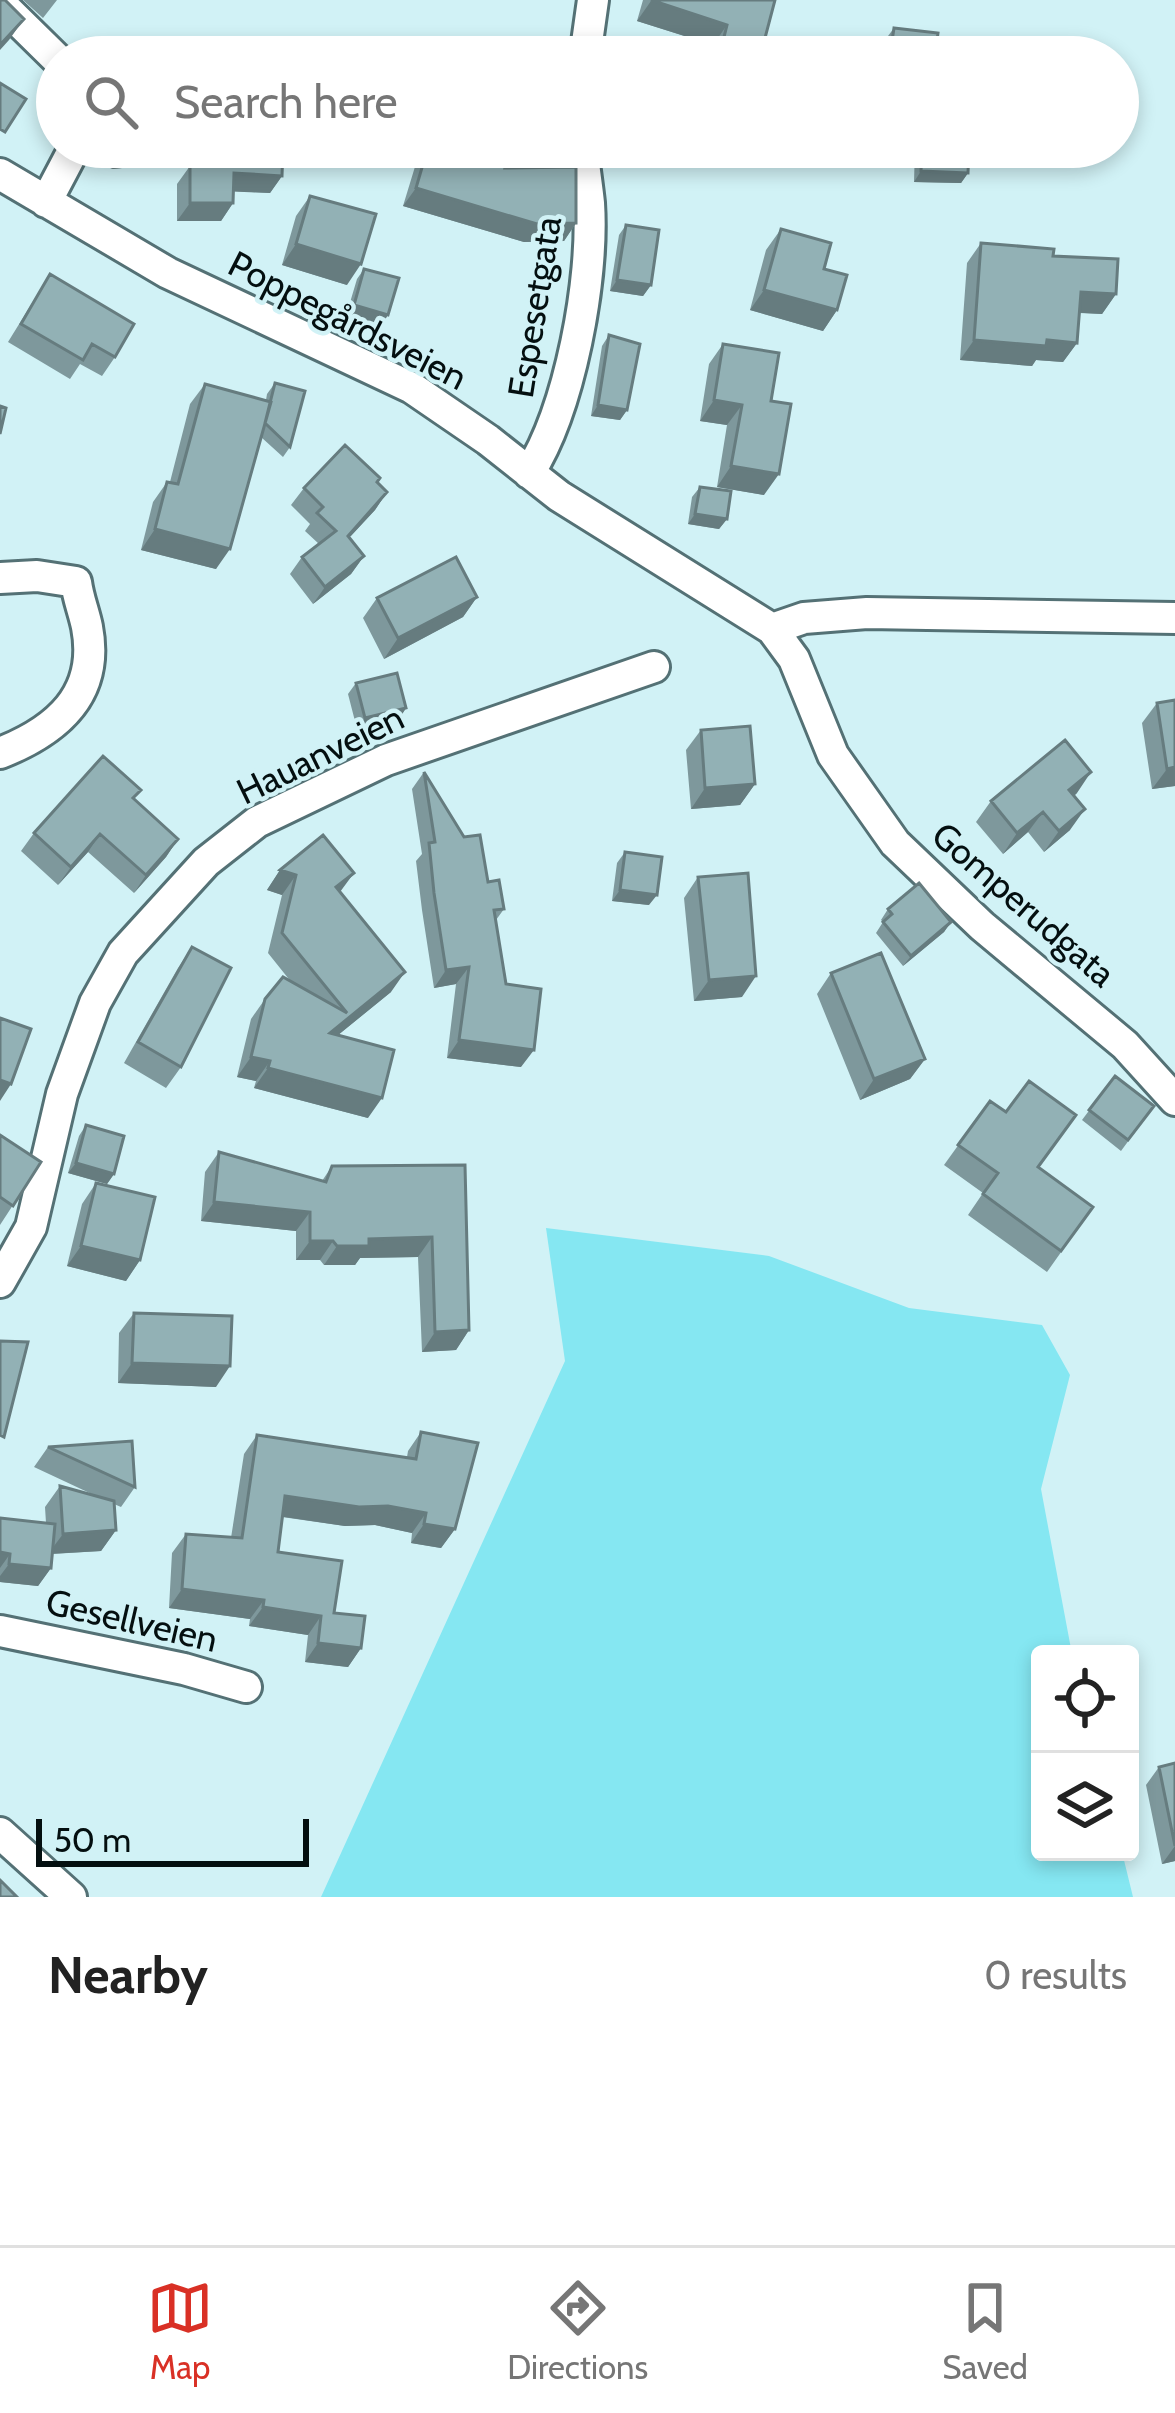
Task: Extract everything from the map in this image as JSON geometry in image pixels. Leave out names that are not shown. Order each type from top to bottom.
[{"type":"street","points":[[588,36],[593,0]]},
{"type":"street","points":[[0,3],[36,38]]},
{"type":"street","points":[[46,202],[64,168]]},
{"type":"street","name":"Espesetgata","points":[[529,473],[557,419],[578,325],[589,229],[584,168]]},
{"type":"street","name":"Poppegårdsveien","points":[[0,175],[168,273],[412,388],[559,496],[772,628]]},
{"type":"street","points":[[0,578],[37,576],[76,582],[89,647],[79,695],[51,729],[0,753]]},
{"type":"street","points":[[772,628],[804,618],[867,613],[1175,618]]},
{"type":"street","name":"Gomperudgata","points":[[772,628],[794,658],[833,755],[895,843],[950,898],[1125,1045],[1175,1100]]},
{"type":"street","name":"Hauanveien","points":[[0,1282],[31,1227],[62,1094],[94,1003],[123,953],[206,862],[257,822],[318,790],[498,719],[654,667]]},
{"type":"street","name":"Gesellveien","points":[[0,1630],[184,1669],[246,1688]]},
{"type":"street","points":[[0,1834],[70,1897]]},
{"type":"shaded area","points":[[546,1228],[769,1256],[909,1308],[1042,1325],[1070,1375],[1041,1489],[1070,1645],[1031,1645],[1031,1861],[1124,1861],[1133,1897],[321,1897],[565,1361]]},
{"type":"building","points":[[0,0],[24,19],[0,45]]},
{"type":"building","points":[[651,0],[775,0],[766,36],[724,36],[727,25]]},
{"type":"building","points":[[894,28],[938,33],[938,36],[893,36]]},
{"type":"building","points":[[0,83],[26,99],[5,132],[0,129]]},
{"type":"building","points":[[190,168],[282,168],[282,176],[234,173],[233,203],[190,203]]},
{"type":"building","points":[[422,168],[576,168],[576,223],[537,224],[416,188]]},
{"type":"building","points":[[921,168],[968,168],[968,173]]},
{"type":"building","points":[[310,196],[376,214],[361,264],[296,244]]},
{"type":"building","points":[[626,225],[659,230],[651,285],[617,280]]},
{"type":"building","points":[[781,229],[831,243],[824,269],[847,275],[837,310],[764,290]]},
{"type":"building","points":[[981,243],[1054,249],[1053,256],[1118,259],[1116,294],[1081,292],[1077,343],[1047,340],[1046,346],[974,340]]},
{"type":"building","points":[[364,269],[399,278],[388,315],[354,305]]},
{"type":"building","points":[[50,274],[134,324],[115,357],[92,344],[83,360],[21,324]]},
{"type":"building","points":[[609,335],[640,344],[627,410],[598,405]]},
{"type":"building","points":[[723,344],[779,353],[771,401],[791,404],[779,474],[731,466],[742,405],[714,400]]},
{"type":"building","points":[[275,383],[305,391],[290,447],[265,423]]},
{"type":"building","points":[[205,384],[271,402],[230,549],[155,529],[167,482],[178,484]]},
{"type":"building","points":[[345,445],[380,478],[377,482],[387,492],[348,536],[364,556],[325,587],[302,557],[336,531],[317,513],[323,507],[304,488]]},
{"type":"building","points":[[700,487],[731,491],[727,519],[695,514]]},
{"type":"building","points":[[456,557],[477,597],[398,638],[377,598]]},
{"type":"building","points":[[397,673],[406,708],[365,718],[356,683]]},
{"type":"building","points":[[1175,700],[1175,767],[1167,769],[1157,703]]},
{"type":"building","points":[[750,726],[755,784],[705,788],[701,730]]},
{"type":"building","points":[[1065,740],[1091,772],[1069,790],[1085,809],[1059,831],[1043,812],[1017,833],[991,801]]},
{"type":"building","points":[[103,756],[141,790],[133,798],[178,839],[146,875],[100,834],[71,867],[34,833]]},
{"type":"building","points":[[424,772],[464,837],[480,835],[488,882],[499,880],[504,909],[494,910],[506,984],[541,989],[534,1050],[459,1040],[469,967],[446,970]]},
{"type":"building","points":[[323,835],[354,873],[336,887],[405,972],[330,1033],[394,1050],[382,1098],[268,1068],[270,1061],[251,1057],[265,999],[283,977],[347,1013],[282,933],[296,875],[280,870]]},
{"type":"building","points":[[625,852],[662,857],[657,895],[620,890]]},
{"type":"building","points":[[748,873],[756,976],[709,980],[698,877]]},
{"type":"building","points":[[919,883],[951,922],[911,956],[883,922],[892,914],[888,909]]},
{"type":"building","points":[[192,947],[231,968],[181,1067],[138,1042]]},
{"type":"building","points":[[881,953],[925,1059],[874,1079],[831,973]]},
{"type":"building","points":[[0,1018],[31,1029],[11,1084],[0,1080]]},
{"type":"building","points":[[1115,1076],[1154,1106],[1128,1140],[1089,1110]]},
{"type":"building","points":[[1029,1081],[1076,1115],[1038,1167],[1093,1207],[1061,1251],[983,1194],[998,1173],[958,1145],[990,1101],[1006,1112]]},
{"type":"building","points":[[86,1125],[124,1136],[114,1174],[76,1163]]},
{"type":"building","points":[[0,1135],[41,1162],[13,1206],[0,1197]]},
{"type":"building","points":[[219,1152],[326,1182],[332,1166],[465,1165],[469,1330],[435,1332],[432,1237],[369,1239],[369,1246],[310,1241],[310,1212],[214,1202]]},
{"type":"building","points":[[96,1183],[155,1197],[140,1260],[81,1246]]},
{"type":"building","points":[[134,1313],[232,1316],[230,1366],[132,1363]]},
{"type":"building","points":[[0,1341],[28,1342],[4,1437],[0,1435]]},
{"type":"building","points":[[421,1432],[478,1443],[455,1529],[424,1524],[426,1513],[285,1496],[278,1552],[342,1561],[334,1613],[365,1616],[361,1648],[318,1643],[321,1616],[263,1607],[264,1600],[182,1589],[186,1534],[242,1538],[257,1435],[416,1459]]},
{"type":"building","points":[[132,1441],[135,1487],[48,1447]]},
{"type":"building","points":[[60,1486],[114,1501],[116,1530],[63,1534]]},
{"type":"building","points":[[0,1518],[55,1524],[51,1568],[9,1564],[10,1554],[0,1552]]},
{"type":"building","points":[[1175,1763],[1175,1846],[1159,1767]]},
{"type":"building","points":[[0,1880],[17,1897],[0,1897]]}]
